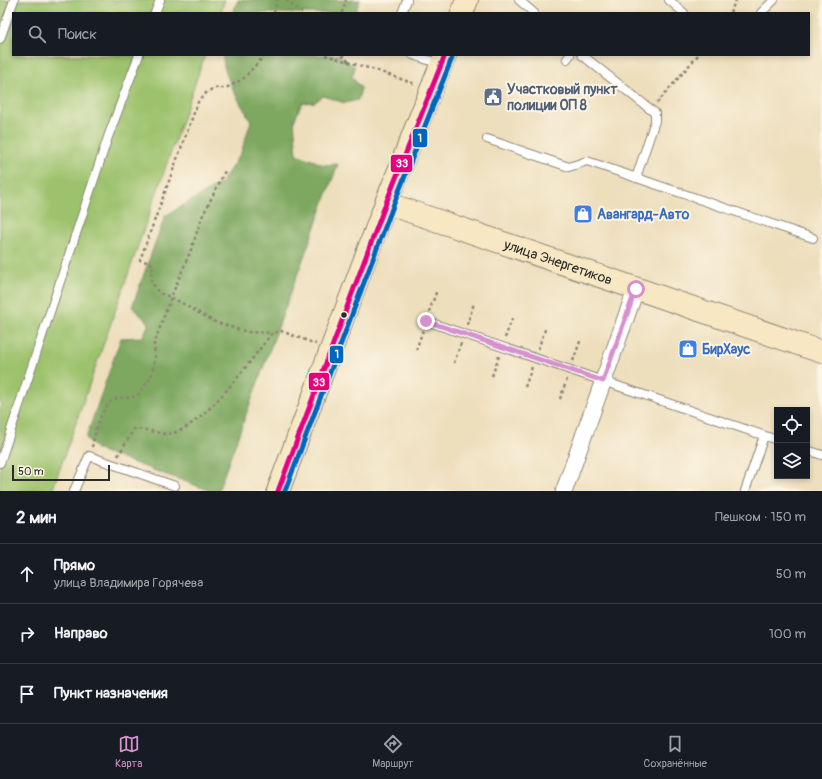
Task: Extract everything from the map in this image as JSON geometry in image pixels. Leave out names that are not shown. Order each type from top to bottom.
[{"type":"main road","points":[[462,12],[467,0]]},
{"type":"main road","points":[[278,491],[386,203],[443,60]]},
{"type":"main road","name":"улица Энергетиков","points":[[386,203],[822,352]]},
{"type":"street","points":[[564,491],[636,289]]},
{"type":"lane","points":[[0,39],[14,0]]},
{"type":"lane","points":[[155,12],[160,0]]},
{"type":"lane","points":[[402,12],[407,0]]},
{"type":"lane","points":[[519,0],[533,12]]},
{"type":"lane","points":[[669,0],[683,12]]},
{"type":"lane","points":[[762,12],[774,0]]},
{"type":"lane","points":[[0,462],[108,137],[139,56]]},
{"type":"lane","points":[[419,56],[443,60]]},
{"type":"lane","points":[[583,56],[655,113],[656,121],[636,178]]},
{"type":"lane","points":[[487,139],[569,167],[587,161],[813,238]]},
{"type":"lane","points":[[426,321],[774,439]]},
{"type":"lane","points":[[746,491],[764,436]]},
{"type":"lane","points":[[810,451],[822,455]]},
{"type":"lane","points":[[77,490],[89,456],[175,486]]},
{"type":"path","points":[[274,12],[277,0]]},
{"type":"path","points":[[286,0],[301,12]]},
{"type":"path","points":[[342,12],[346,0]]},
{"type":"path","points":[[730,12],[736,0]]},
{"type":"path","points":[[264,56],[243,79],[226,88],[214,88],[207,92],[198,102],[140,260],[153,264],[151,278],[155,289],[159,293],[171,297],[215,322],[247,332],[272,333],[281,331],[331,349]]},
{"type":"path","points":[[331,56],[431,90]]},
{"type":"path","points":[[343,56],[350,63]]},
{"type":"path","points":[[651,110],[697,56]]},
{"type":"path","points":[[89,456],[98,423],[104,411],[112,401],[137,396],[151,377],[155,358],[154,344],[171,297],[191,250],[202,217],[226,170]]},
{"type":"path","points":[[112,464],[134,429],[162,434],[173,433],[185,427],[203,413],[222,396],[272,333]]},
{"type":"green space","points":[[0,0],[225,0],[220,12],[12,12],[12,56],[205,56],[52,491],[0,491]]},
{"type":"green space","points":[[238,0],[360,0],[355,12],[233,12]]},
{"type":"green space","points":[[223,56],[340,56],[355,67],[352,77],[361,88],[358,100],[345,103],[323,96],[315,102],[302,103],[294,121],[297,154],[324,165],[338,164],[218,491],[211,491],[96,449],[86,438],[121,338],[143,337],[149,323],[132,307],[165,216],[221,183],[241,153],[251,121],[237,98],[229,80]]},
{"type":"transit line","name":"33","points":[[278,491],[386,203],[445,56]]},
{"type":"transit line","name":"1","points":[[285,491],[393,206],[452,58]]},
{"type":"place","name":"Участковый пункт полиции ОП 8","points":[[493,97]]},
{"type":"place","name":"Авангард-Авто","points":[[583,214]]},
{"type":"place","name":"БирХаус","points":[[688,349]]},
{"type":"route","points":[[426,321],[603,381],[636,289]]}]
